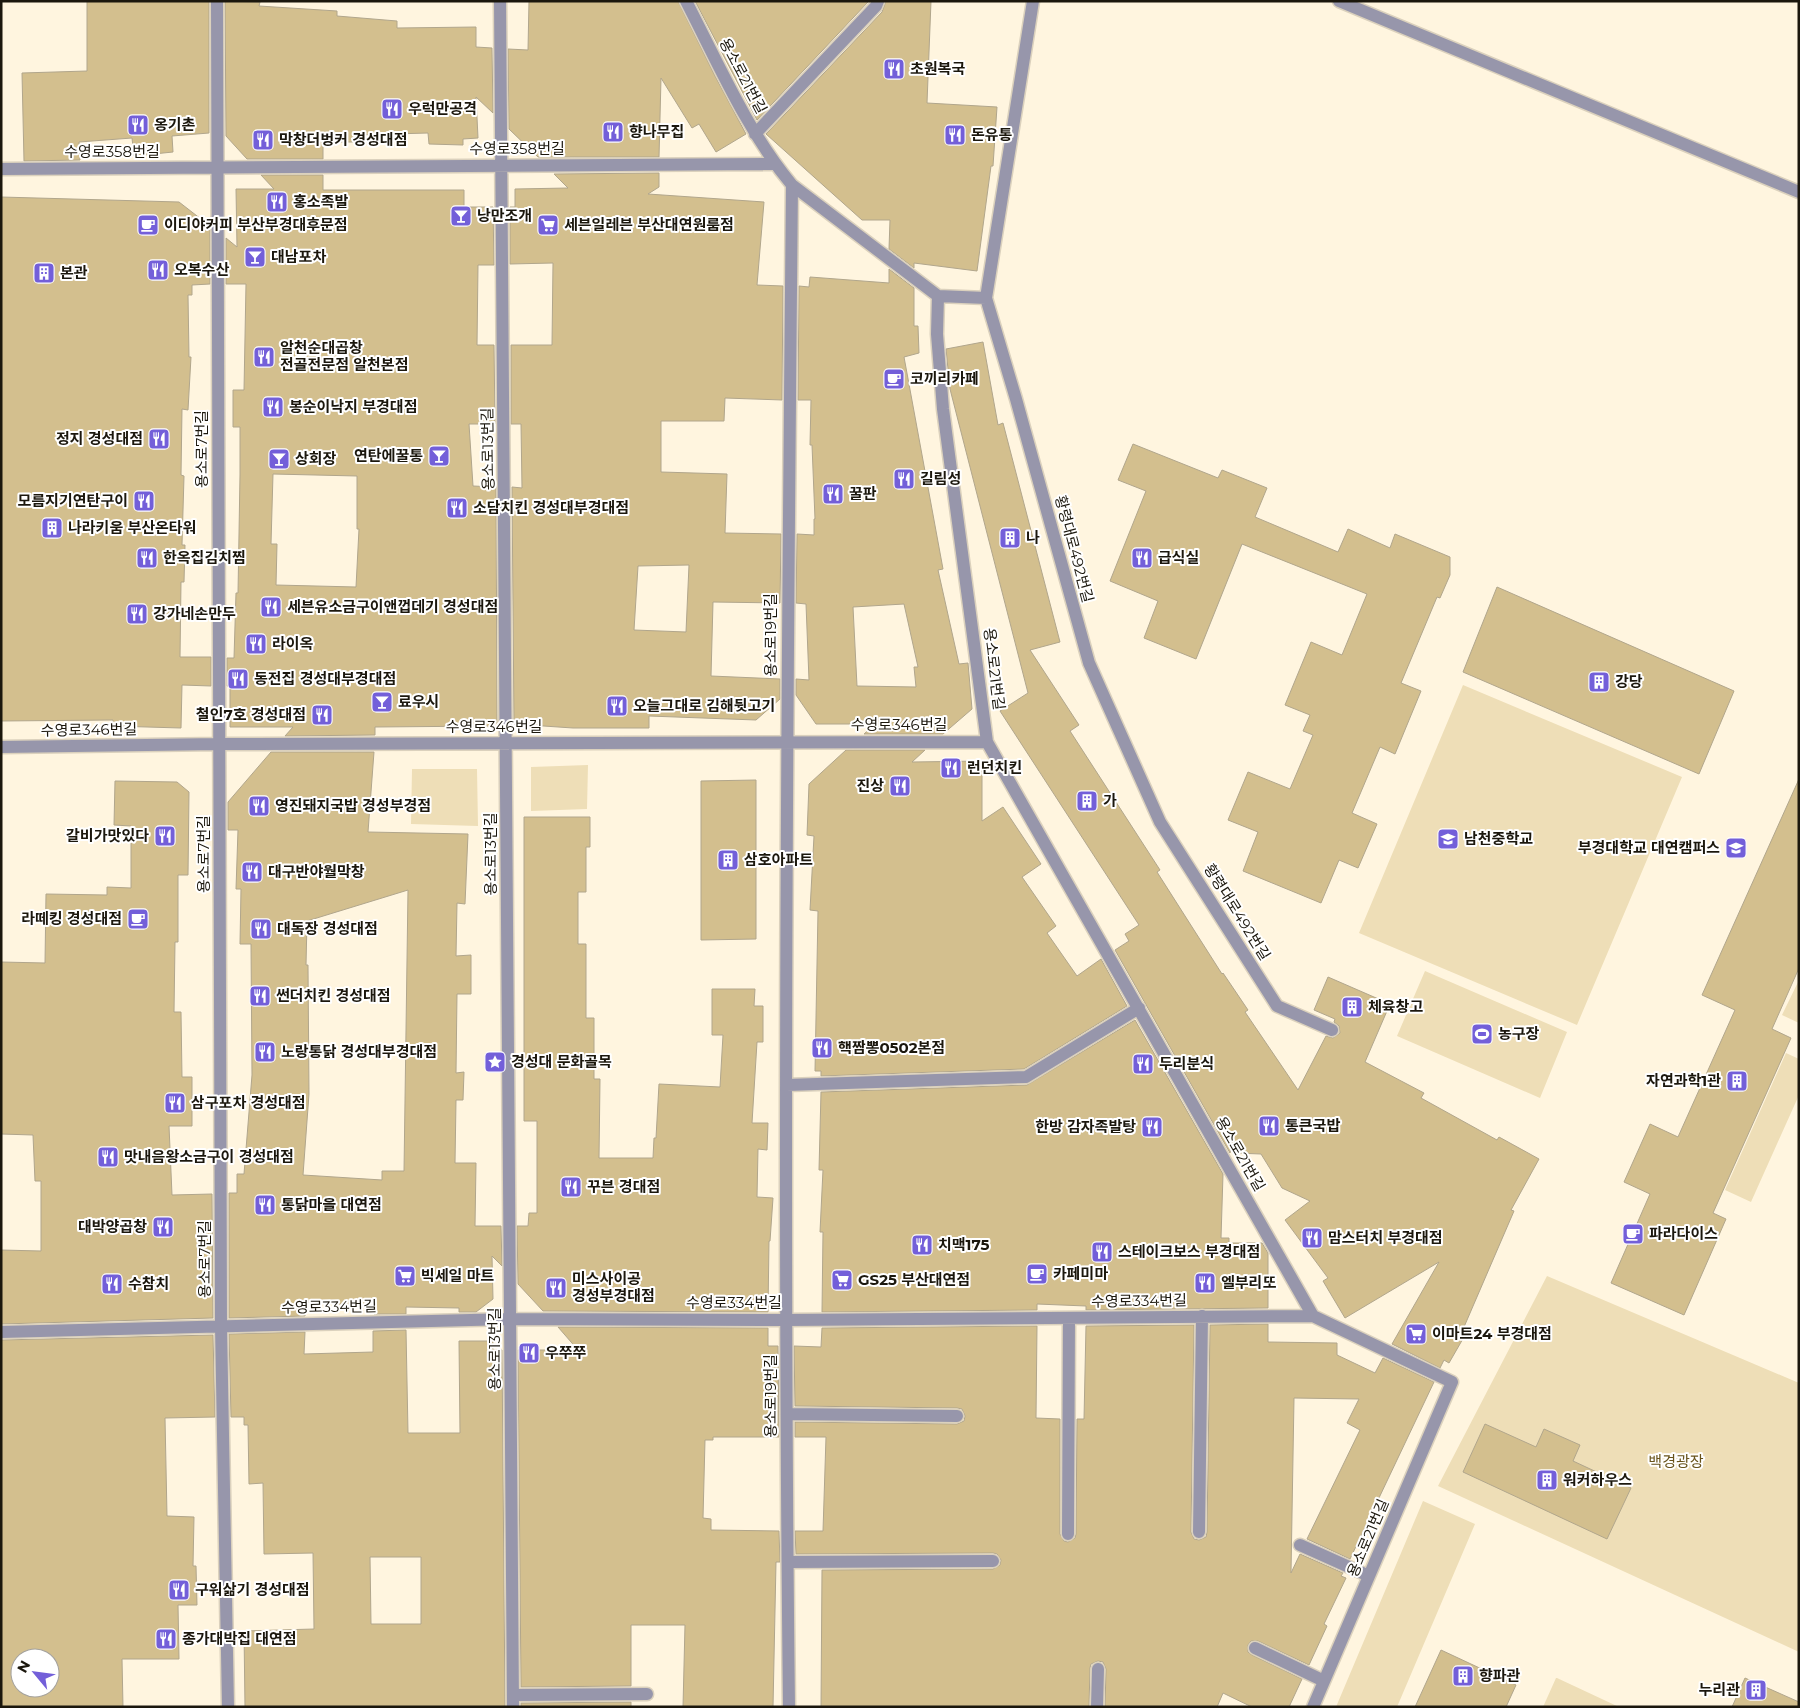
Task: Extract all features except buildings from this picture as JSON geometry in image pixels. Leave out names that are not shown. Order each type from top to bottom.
[{"type":"street","name":"용소로7번길","points":[[217,1],[221,1326],[228,1707]]},
{"type":"street","name":"용소로13번길","points":[[500,1],[512,1319],[513,1701]]},
{"type":"street","name":"용소로21번길","points":[[686,1],[755,134],[774,164]]},
{"type":"street","name":"황령대로492번길","points":[[1033,1],[986,298],[1016,399],[1088,663],[1160,822],[1277,1006],[1332,1030]]},
{"type":"street","points":[[1340,1],[1799,192]]},
{"type":"street","points":[[755,134],[877,4]]},
{"type":"street","name":"수영로358번길","points":[[1,169],[774,164]]},
{"type":"street","points":[[774,164],[792,185],[938,296],[986,298]]},
{"type":"street","name":"용소로19번길","points":[[790,1707],[787,1320],[787,742],[792,185]]},
{"type":"street","name":"용소로21번길","points":[[938,296],[937,334],[943,409],[987,742],[1313,1316]]},
{"type":"street","name":"수영로346번길","points":[[1,747],[220,744],[987,742]]},
{"type":"street","points":[[787,1085],[1026,1077],[1139,1008]]},
{"type":"street","points":[[1199,1532],[1202,1316]]},
{"type":"street","name":"수영로334번길","points":[[1,1332],[512,1319],[787,1320],[1313,1316],[1452,1382]]},
{"type":"street","points":[[1068,1534],[1069,1318]]},
{"type":"street","name":"용소로21번길","points":[[1313,1707],[1452,1382]]},
{"type":"street","points":[[788,1414],[957,1416]]},
{"type":"street","points":[[1300,1545],[1369,1576]]},
{"type":"street","points":[[788,1562],[993,1561]]},
{"type":"street","points":[[1256,1648],[1324,1681]]},
{"type":"street","points":[[1097,1707],[1098,1669]]},
{"type":"street","points":[[513,1701],[647,1694]]},
{"type":"green space","points":[[1463,685],[1682,777],[1577,1025],[1359,933]]},
{"type":"green space","points":[[588,765],[587,809],[531,811],[531,767]]},
{"type":"green space","points":[[412,769],[477,769],[478,826],[411,824]]},
{"type":"green space","name":"농구장","points":[[1425,971],[1567,1032],[1540,1098],[1397,1036]]},
{"type":"green space","points":[[1799,980],[1799,1023],[1782,1015]]},
{"type":"green space","points":[[1786,1053],[1799,1059],[1799,1095],[1751,1202],[1725,1190]]},
{"type":"green space","name":"백경광장","points":[[1547,1276],[1799,1383],[1799,1652],[1438,1486]]},
{"type":"green space","points":[[1423,1501],[1475,1524],[1397,1707],[1336,1707]]},
{"type":"green space","points":[[1557,1678],[1619,1707],[1543,1707]]},
{"type":"place","name":"초원복국","points":[[894,69]]},
{"type":"place","name":"우럭만공격","points":[[392,109]]},
{"type":"place","name":"옹기촌","points":[[138,125]]},
{"type":"place","name":"향나무집","points":[[613,132]]},
{"type":"place","name":"돈유통","points":[[955,135]]},
{"type":"place","name":"막창더벙커 경성대점","points":[[263,140]]},
{"type":"place","name":"홍소족발","points":[[277,202]]},
{"type":"place","name":"낭만조개","points":[[461,216]]},
{"type":"place","name":"이디야커피 부산부경대후문점","points":[[148,225]]},
{"type":"place","name":"세븐일레븐 부산대연원룸점","points":[[548,225]]},
{"type":"place","name":"대남포차","points":[[255,257]]},
{"type":"place","name":"오복수산","points":[[158,270]]},
{"type":"place","name":"본관","points":[[44,273]]},
{"type":"place","name":"알천순대곱창 전골전문점 알천본점","points":[[264,357]]},
{"type":"place","name":"코끼리카페","points":[[894,379]]},
{"type":"place","name":"봉순이낙지 부경대점","points":[[273,407]]},
{"type":"place","name":"정지 경성대점","points":[[159,439]]},
{"type":"place","name":"연탄에꿀통","points":[[439,456]]},
{"type":"place","name":"상회장","points":[[279,459]]},
{"type":"place","name":"길림성","points":[[904,479]]},
{"type":"place","name":"꿀판","points":[[833,494]]},
{"type":"place","name":"모름지기연탄구이","points":[[144,501]]},
{"type":"place","name":"소담치킨 경성대부경대점","points":[[457,508]]},
{"type":"place","name":"나라키움 부산온타워","points":[[52,528]]},
{"type":"place","name":"나","points":[[1010,538]]},
{"type":"place","name":"한옥집김치찜","points":[[147,558]]},
{"type":"place","name":"급식실","points":[[1142,558]]},
{"type":"place","name":"세븐유소금구이앤껍데기 경성대점","points":[[271,607]]},
{"type":"place","name":"강가네손만두","points":[[137,614]]},
{"type":"place","name":"라이옥","points":[[256,644]]},
{"type":"place","name":"동전집 경성대부경대점","points":[[238,679]]},
{"type":"place","name":"강당","points":[[1599,682]]},
{"type":"place","name":"료우시","points":[[382,702]]},
{"type":"place","name":"오늘그대로 김해뒷고기","points":[[617,706]]},
{"type":"place","name":"철인7호 경성대점","points":[[322,715]]},
{"type":"place","name":"런던치킨","points":[[951,768]]},
{"type":"place","name":"진상","points":[[900,786]]},
{"type":"place","name":"가","points":[[1087,801]]},
{"type":"place","name":"영진돼지국밥 경성부경점","points":[[259,806]]},
{"type":"place","name":"갈비가맛있다","points":[[165,836]]},
{"type":"place","name":"남천중학교","points":[[1448,839]]},
{"type":"place","name":"부경대학교 대연캠퍼스","points":[[1736,848]]},
{"type":"place","name":"삼호아파트","points":[[728,860]]},
{"type":"place","name":"대구반야월막창","points":[[252,872]]},
{"type":"place","name":"라떼킹 경성대점","points":[[138,919]]},
{"type":"place","name":"대독장 경성대점","points":[[261,929]]},
{"type":"place","name":"썬더치킨 경성대점","points":[[260,996]]},
{"type":"place","name":"체육창고","points":[[1352,1007]]},
{"type":"place","name":"농구장","points":[[1482,1034]]},
{"type":"place","name":"핵짬뽕0502본점","points":[[822,1048]]},
{"type":"place","name":"노랑통닭 경성대부경대점","points":[[265,1052]]},
{"type":"place","name":"경성대 문화골목","points":[[495,1062]]},
{"type":"place","name":"두리분식","points":[[1143,1064]]},
{"type":"place","name":"자연과학1관","points":[[1737,1081]]},
{"type":"place","name":"삼구포차 경성대점","points":[[175,1103]]},
{"type":"place","name":"통큰국밥","points":[[1269,1126]]},
{"type":"place","name":"한방 감자족발탕","points":[[1152,1127]]},
{"type":"place","name":"맛내음왕소금구이 경성대점","points":[[108,1157]]},
{"type":"place","name":"꾸븐 경대점","points":[[571,1187]]},
{"type":"place","name":"통닭마을 대연점","points":[[265,1205]]},
{"type":"place","name":"대박양곱창","points":[[163,1227]]},
{"type":"place","name":"파라다이스","points":[[1633,1234]]},
{"type":"place","name":"맘스터치 부경대점","points":[[1312,1238]]},
{"type":"place","name":"치맥175","points":[[922,1245]]},
{"type":"place","name":"스테이크보스 부경대점","points":[[1102,1252]]},
{"type":"place","name":"카페미마","points":[[1037,1274]]},
{"type":"place","name":"빅세일 마트","points":[[405,1276]]},
{"type":"place","name":"GS25 부산대연점","points":[[842,1280]]},
{"type":"place","name":"엘부리또","points":[[1205,1283]]},
{"type":"place","name":"수참치","points":[[112,1284]]},
{"type":"place","name":"미스사이공 경성부경대점","points":[[556,1288]]},
{"type":"place","name":"이마트24 부경대점","points":[[1416,1334]]},
{"type":"place","name":"우쭈쭈","points":[[529,1353]]},
{"type":"place","name":"워커하우스","points":[[1547,1480]]},
{"type":"place","name":"구워삶기 경성대점","points":[[179,1590]]},
{"type":"place","name":"종가대박집 대연점","points":[[166,1639]]},
{"type":"place","name":"향파관","points":[[1463,1676]]},
{"type":"place","name":"누리관","points":[[1756,1690]]}]
